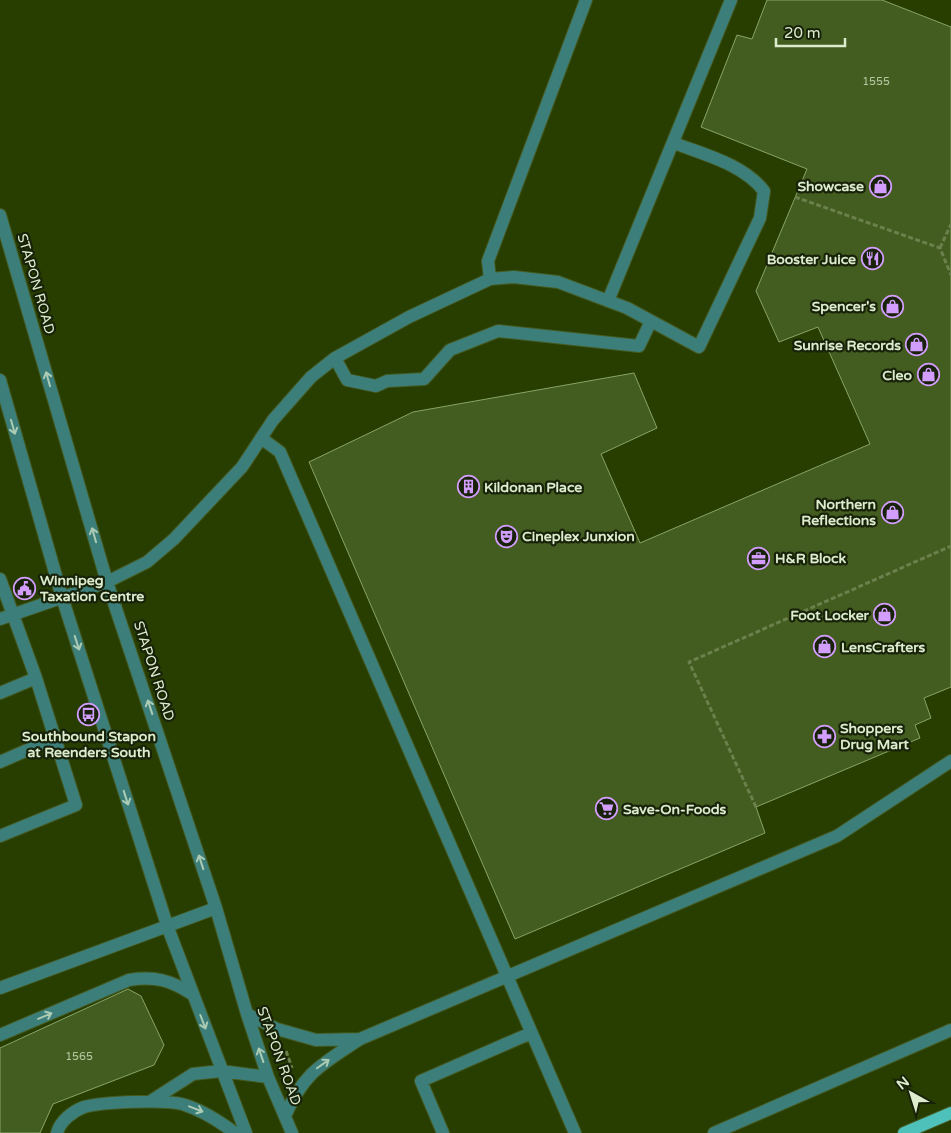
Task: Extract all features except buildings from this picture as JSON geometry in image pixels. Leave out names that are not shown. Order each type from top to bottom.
[{"type":"main road","points":[[904,1133],[951,1113]]},
{"type":"street","points":[[490,279],[488,261],[586,0]]},
{"type":"street","points":[[608,301],[731,0]]},
{"type":"street","points":[[0,619],[107,582],[147,562],[174,539],[242,467],[273,420],[311,377],[335,358],[410,317],[490,279],[514,277],[558,282],[608,301],[651,321],[699,347],[760,218],[764,190],[753,177],[736,168],[674,143]]},
{"type":"street","name":"STAPON ROAD","points":[[0,215],[107,582],[216,908],[247,1014],[268,1077],[292,1133]]},
{"type":"street","points":[[335,358],[347,380],[376,386],[388,381],[424,379],[450,350],[498,331],[639,346],[651,321]]},
{"type":"street","points":[[0,380],[62,597],[168,928],[246,1133]]},
{"type":"street","points":[[261,438],[280,452],[575,1133]]},
{"type":"street","points":[[0,578],[36,678],[76,805],[0,836]]},
{"type":"street","points":[[0,693],[36,678]]},
{"type":"street","points":[[0,762],[55,738]]},
{"type":"street","points":[[285,1116],[296,1092],[311,1072],[360,1039],[837,836],[951,761]]},
{"type":"street","points":[[0,988],[168,928],[216,908]]},
{"type":"street","points":[[0,1034],[129,980],[152,977],[181,987],[192,994]]},
{"type":"street","points":[[247,1014],[277,1029],[316,1040],[360,1039]]},
{"type":"street","points":[[714,1133],[951,1030]]},
{"type":"street","points":[[443,1133],[421,1081],[531,1033]]},
{"type":"street","points":[[151,1101],[193,1074],[221,1071],[268,1077]]},
{"type":"street","points":[[57,1133],[66,1118],[84,1107],[151,1101],[182,1104],[208,1113],[235,1133]]},
{"type":"path","points":[[795,196],[940,248]]},
{"type":"path","points":[[951,224],[940,248],[951,275]]},
{"type":"path","points":[[756,807],[689,662],[951,546]]},
{"type":"path","points":[[285,1048],[295,1076]]},
{"type":"place","name":"Showcase","points":[[880,186]]},
{"type":"place","name":"Booster Juice","points":[[872,259]]},
{"type":"place","name":"Spencer's","points":[[892,306]]},
{"type":"place","name":"Sunrise Records","points":[[917,345]]},
{"type":"place","name":"Cleo","points":[[928,375]]},
{"type":"place","name":"Kildonan Place","points":[[468,487]]},
{"type":"place","name":"Northern Reflections","points":[[892,512]]},
{"type":"place","name":"Cineplex Junxion","points":[[506,536]]},
{"type":"place","name":"H&R Block","points":[[759,558]]},
{"type":"place","name":"Winnipeg Taxation Centre","points":[[24,588]]},
{"type":"place","name":"Foot Locker","points":[[885,615]]},
{"type":"place","name":"LensCrafters","points":[[825,647]]},
{"type":"place","name":"Southbound Stapon at Reenders South","points":[[89,714]]},
{"type":"place","name":"Shoppers Drug Mart","points":[[824,736]]},
{"type":"place","name":"Save-On-Foods","points":[[607,809]]}]
